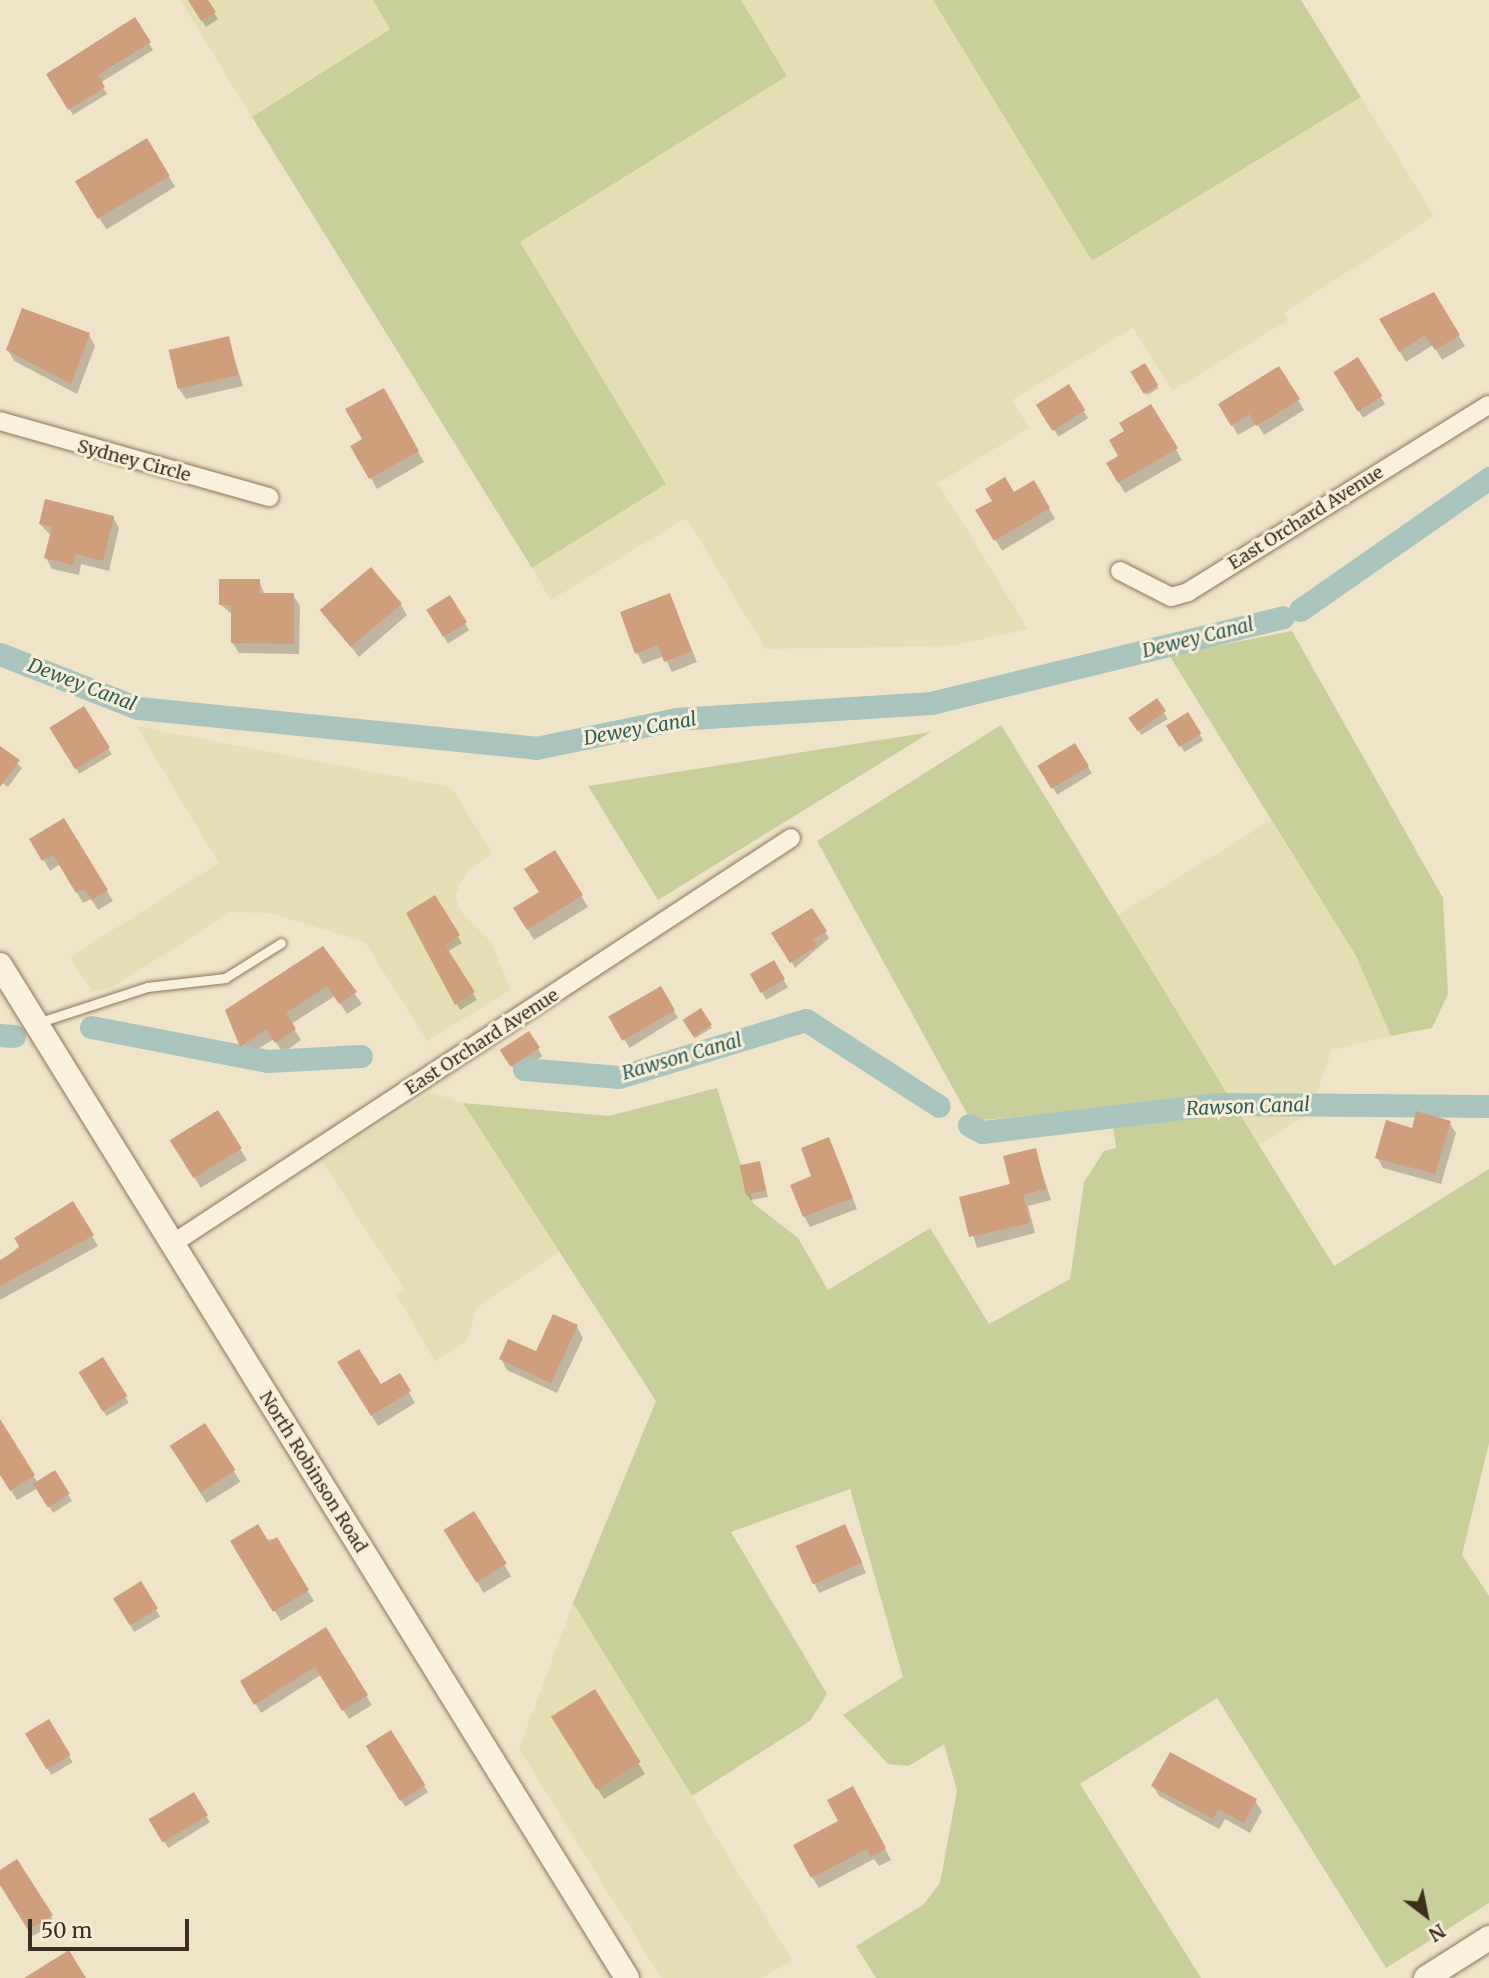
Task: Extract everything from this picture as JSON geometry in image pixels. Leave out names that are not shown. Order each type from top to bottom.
[{"type":"street","name":"East Orchard Avenue","points":[[1120,571],[1171,597],[1188,592],[1489,405]]},
{"type":"street","name":"Sydney Circle","points":[[0,421],[269,497]]},
{"type":"street","name":"East Orchard Avenue","points":[[172,1244],[791,838]]},
{"type":"street","name":"North Robinson Road","points":[[0,965],[627,1978]]},
{"type":"street","points":[[1426,1978],[1489,1938]]},
{"type":"lane","points":[[36,1023],[147,986],[225,978],[281,943]]},
{"type":"shaded area","points":[[180,0],[373,0],[390,28],[252,117]]},
{"type":"shaded area","points":[[741,0],[933,0],[1092,261],[1361,97],[1434,216],[1284,313],[1288,320],[1172,391],[1133,328],[1012,400],[1029,428],[938,483],[1028,629],[951,646],[766,649],[686,518],[551,600],[532,568],[666,484],[520,242],[787,76]]},
{"type":"shaded area","points":[[136,726],[451,787],[493,854],[468,869],[455,895],[462,913],[491,942],[511,990],[427,1041],[365,942],[270,913],[231,912],[111,988],[92,991],[70,957],[219,863]]},
{"type":"shaded area","points":[[1271,820],[1356,956],[1391,1036],[1332,1050],[1309,1114],[1259,1145],[1118,915]]},
{"type":"shaded area","points":[[431,1092],[463,1103],[559,1252],[477,1307],[466,1342],[435,1361],[396,1295],[404,1289],[322,1161]]},
{"type":"shaded area","points":[[573,1603],[792,1960],[763,1978],[661,1978],[519,1749]]},
{"type":"green space","points":[[373,0],[741,0],[787,76],[520,242],[666,484],[532,568],[252,117],[390,29]]},
{"type":"green space","points":[[933,0],[1301,0],[1361,97],[1092,261]]},
{"type":"green space","points":[[1292,631],[1443,898],[1448,994],[1432,1028],[1391,1036],[1356,956],[1169,655]]},
{"type":"green space","points":[[1001,725],[1230,1098],[971,1121],[817,841]]},
{"type":"green space","points":[[931,732],[658,900],[588,786]]},
{"type":"green space","points":[[717,1088],[753,1203],[798,1238],[828,1290],[930,1228],[989,1324],[1070,1279],[1084,1182],[1104,1151],[1116,1148],[1113,1126],[1239,1113],[1334,1266],[1489,1169],[1489,1443],[1462,1555],[1489,1596],[1489,1903],[1386,1968],[1217,1698],[1080,1784],[1201,1978],[876,1978],[856,1946],[923,1905],[940,1883],[957,1791],[944,1744],[909,1766],[888,1764],[843,1715],[903,1677],[850,1489],[731,1532],[827,1694],[810,1721],[692,1796],[573,1603],[656,1401],[463,1103],[609,1116]]},
{"type":"building","points":[[188,0],[208,0],[216,12],[201,21]]},
{"type":"building","points":[[135,17],[151,42],[98,75],[105,87],[68,110],[46,74]]},
{"type":"building","points":[[147,138],[170,176],[98,219],[75,181]]},
{"type":"building","points":[[1434,292],[1460,335],[1435,350],[1425,335],[1399,352],[1379,319]]},
{"type":"building","points":[[22,308],[90,333],[71,384],[6,350]]},
{"type":"building","points":[[229,336],[238,375],[178,389],[169,350]]},
{"type":"building","points":[[1358,357],[1382,396],[1358,411],[1333,372]]},
{"type":"building","points":[[1145,363],[1158,385],[1144,394],[1130,372]]},
{"type":"building","points":[[1279,366],[1300,399],[1256,426],[1249,414],[1231,426],[1218,404]]},
{"type":"building","points":[[1069,384],[1085,410],[1052,431],[1036,405]]},
{"type":"building","points":[[384,388],[419,451],[369,479],[350,446],[362,439],[345,409]]},
{"type":"building","points":[[1151,404],[1178,448],[1118,483],[1106,463],[1118,456],[1109,440],[1124,431],[1119,423]]},
{"type":"building","points":[[1005,477],[1014,492],[1034,480],[1050,508],[994,541],[975,510],[992,501],[985,489]]},
{"type":"building","points":[[45,499],[114,516],[103,561],[76,554],[73,565],[44,558],[52,527],[39,524]]},
{"type":"building","points":[[371,567],[402,604],[351,647],[320,610]]},
{"type":"building","points":[[219,579],[260,579],[260,593],[294,593],[294,644],[231,643],[231,605],[219,605]]},
{"type":"building","points":[[670,593],[692,651],[664,662],[658,645],[635,654],[620,612]]},
{"type":"building","points":[[450,595],[467,622],[443,637],[426,610]]},
{"type":"building","points":[[1157,698],[1166,711],[1138,731],[1128,718]]},
{"type":"building","points":[[84,706],[110,748],[75,769],[49,728]]},
{"type":"building","points":[[1188,712],[1201,733],[1179,747],[1166,726]]},
{"type":"building","points":[[1075,743],[1089,766],[1051,789],[1037,766]]},
{"type":"building","points":[[0,746],[20,760],[0,787]]},
{"type":"building","points":[[64,818],[108,890],[91,900],[84,889],[76,893],[53,855],[42,861],[29,839]]},
{"type":"building","points":[[555,850],[583,895],[527,930],[513,908],[539,892],[524,869]]},
{"type":"building","points":[[435,895],[460,935],[445,945],[475,992],[455,1005],[406,913]]},
{"type":"building","points":[[812,908],[827,931],[813,939],[817,946],[790,963],[771,933]]},
{"type":"building","points":[[323,946],[357,992],[339,1004],[327,986],[286,1013],[296,1029],[275,1043],[266,1029],[240,1047],[225,1010]]},
{"type":"building","points":[[774,960],[785,979],[761,993],[750,974]]},
{"type":"building","points":[[661,986],[675,1010],[622,1041],[608,1016]]},
{"type":"building","points":[[701,1008],[712,1025],[693,1037],[683,1020]]},
{"type":"building","points":[[529,1031],[540,1048],[511,1067],[500,1050]]},
{"type":"building","points":[[218,1110],[242,1148],[194,1178],[170,1140]]},
{"type":"building","points":[[1416,1111],[1451,1121],[1435,1174],[1375,1158],[1386,1120],[1412,1128]]},
{"type":"building","points":[[829,1137],[853,1198],[803,1217],[790,1185],[811,1176],[801,1148]]},
{"type":"building","points":[[1036,1148],[1046,1189],[1023,1195],[1030,1223],[969,1237],[959,1197],[1010,1184],[1003,1156]]},
{"type":"building","points":[[760,1161],[766,1190],[746,1195],[739,1165]]},
{"type":"building","points":[[73,1201],[94,1235],[0,1286],[0,1260],[20,1248],[14,1238]]},
{"type":"building","points":[[553,1314],[578,1325],[551,1383],[499,1359],[508,1339],[536,1351]]},
{"type":"building","points":[[359,1349],[381,1384],[400,1373],[411,1391],[371,1416],[337,1362]]},
{"type":"building","points":[[103,1357],[127,1396],[103,1411],[78,1372]]},
{"type":"building","points":[[0,1419],[35,1475],[10,1491],[0,1475]]},
{"type":"building","points":[[205,1423],[235,1470],[200,1493],[170,1446]]},
{"type":"building","points":[[55,1470],[70,1494],[48,1508],[33,1484]]},
{"type":"building","points":[[474,1511],[507,1564],[476,1583],[443,1530]]},
{"type":"building","points":[[258,1524],[269,1542],[277,1537],[309,1590],[273,1612],[230,1541]]},
{"type":"building","points":[[845,1524],[862,1562],[813,1584],[796,1546]]},
{"type":"building","points":[[141,1581],[158,1608],[130,1626],[113,1598]]},
{"type":"building","points":[[326,1627],[368,1695],[342,1711],[315,1667],[254,1705],[240,1681]]},
{"type":"building","points":[[595,1689],[641,1762],[596,1789],[551,1717]]},
{"type":"building","points":[[49,1719],[71,1755],[47,1769],[25,1733]]},
{"type":"building","points":[[391,1730],[425,1785],[400,1801],[366,1746]]},
{"type":"building","points":[[1170,1752],[1257,1799],[1244,1823],[1218,1809],[1213,1819],[1151,1786]]},
{"type":"building","points":[[853,1786],[886,1848],[871,1857],[867,1849],[811,1878],[793,1845],[838,1821],[827,1800]]},
{"type":"building","points":[[194,1792],[208,1815],[162,1842],[149,1819]]},
{"type":"building","points":[[17,1859],[53,1915],[28,1930],[0,1885],[0,1870]]},
{"type":"building","points":[[69,1950],[86,1978],[24,1978]]},
{"type":"waterway","name":"Dewey Canal","points":[[1300,610],[1489,478]]},
{"type":"waterway","name":"Dewey Canal","points":[[0,654],[138,708],[536,748],[677,719],[931,703],[1283,617]]},
{"type":"waterway","name":"Rawson Canal","points":[[524,1069],[619,1077],[806,1020],[939,1106]]},
{"type":"waterway","name":"Rawson Canal","points":[[91,1027],[268,1061],[361,1056]]},
{"type":"waterway","name":"Rawson Canal","points":[[0,1035],[14,1036]]},
{"type":"waterway","name":"Rawson Canal","points":[[969,1125],[982,1132],[1217,1104],[1489,1106]]}]
